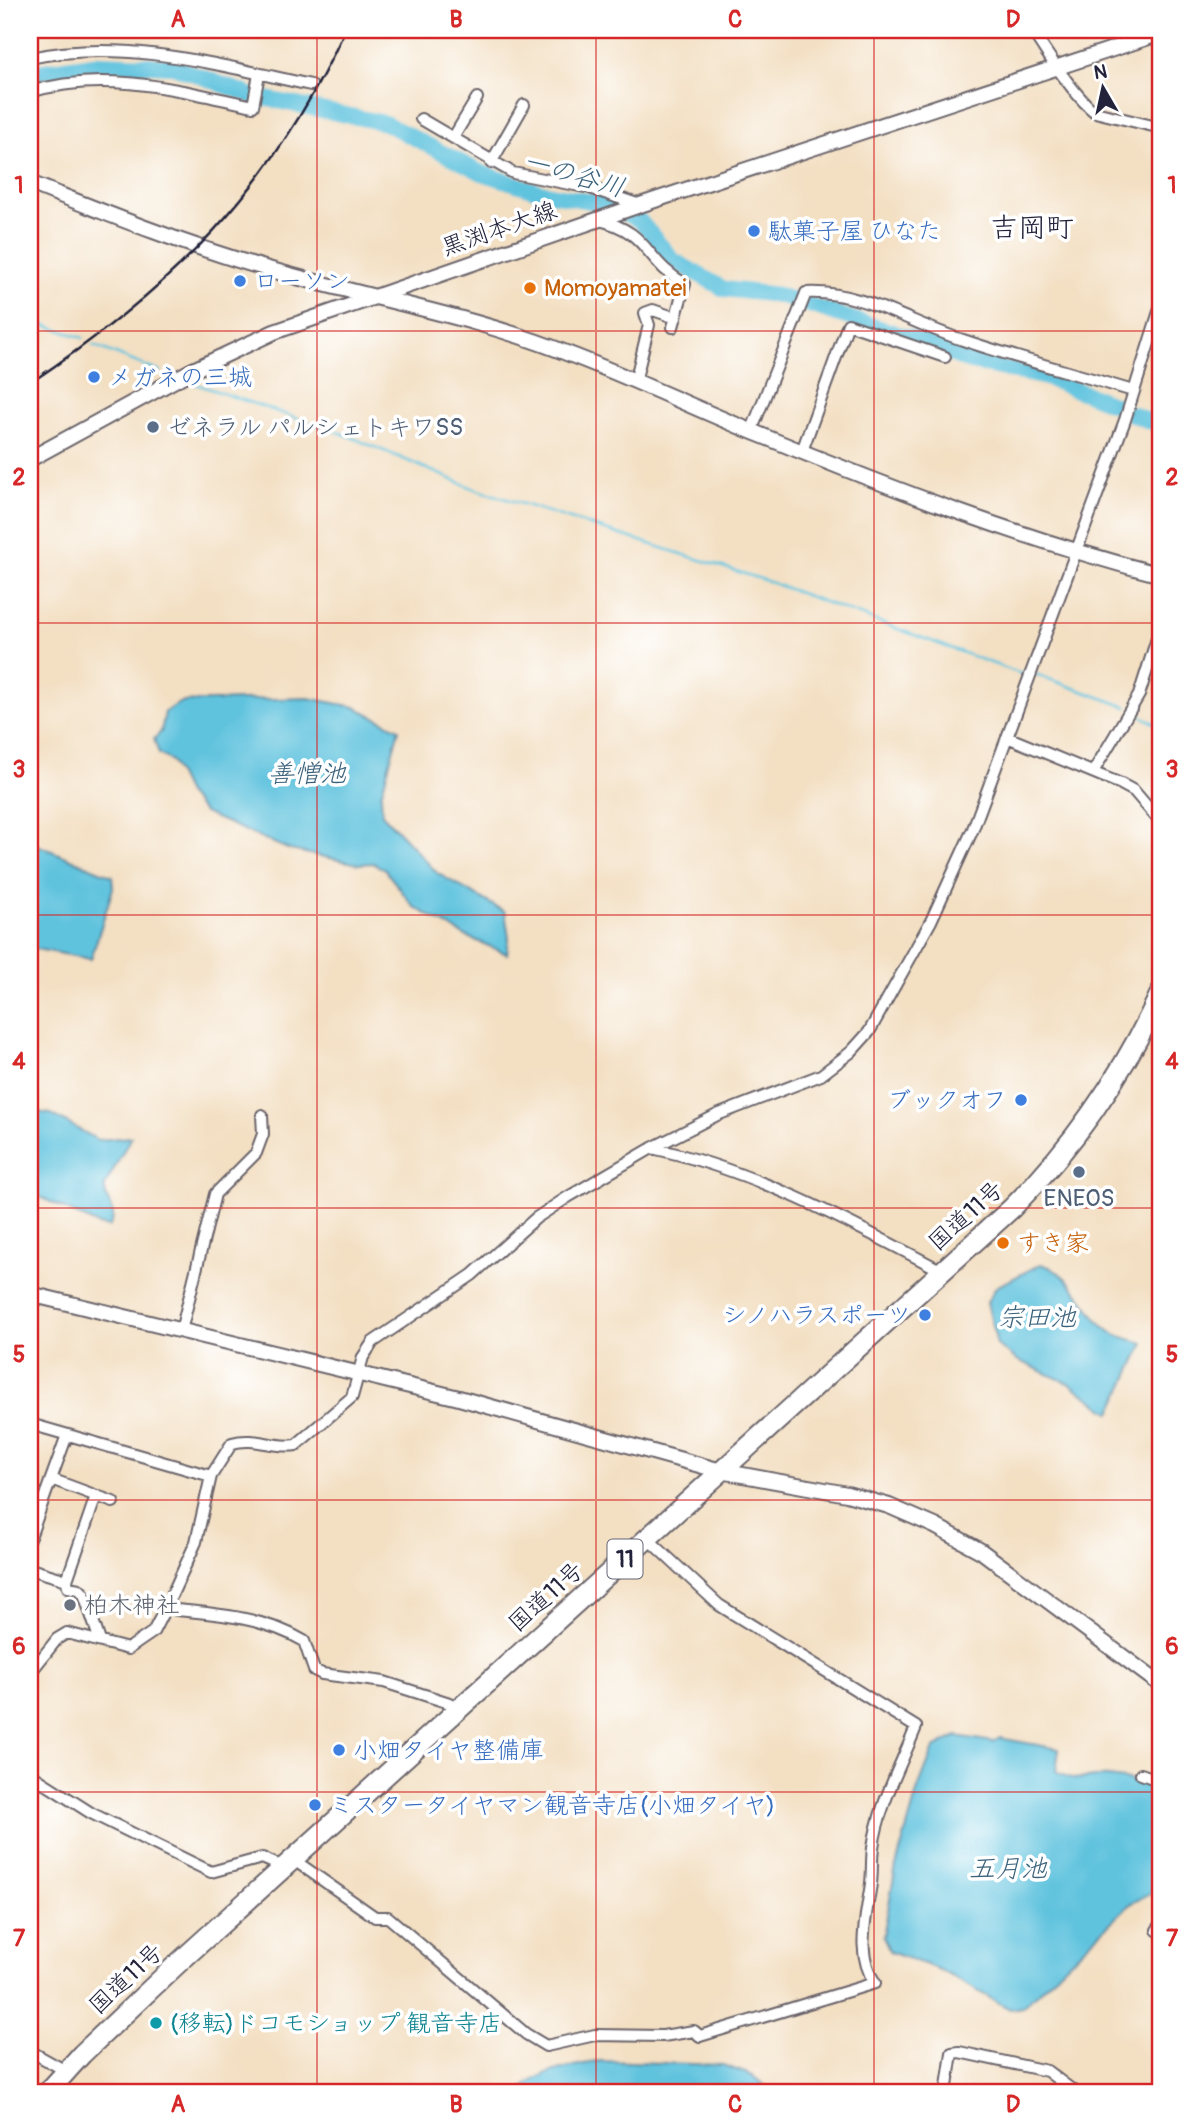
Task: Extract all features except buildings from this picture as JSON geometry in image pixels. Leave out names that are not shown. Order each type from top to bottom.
[{"type":"highway","name":"国道11号","points":[[47,2093],[66,2071],[175,1966],[1012,1208],[1070,1145],[1119,1074],[1161,992]]},
{"type":"street","points":[[1032,30],[1050,59],[1059,66],[1095,112],[1161,128]]},
{"type":"street","name":"黒渕本大線","points":[[30,459],[247,343],[640,205],[1161,33]]},
{"type":"street","points":[[30,58],[55,53],[132,50],[311,85]]},
{"type":"street","points":[[30,92],[74,82],[131,83],[253,106],[259,74]]},
{"type":"street","points":[[453,138],[477,97]]},
{"type":"street","points":[[491,163],[524,105]]},
{"type":"street","points":[[421,120],[491,163],[513,173],[590,188],[640,205]]},
{"type":"street","points":[[30,183],[200,248],[369,298],[507,332],[569,354],[751,432],[1076,553],[1161,575]]},
{"type":"street","points":[[596,220],[621,225],[641,240],[665,272],[685,284],[675,322],[653,310],[645,313],[649,325],[635,382]]},
{"type":"street","points":[[751,432],[806,293],[827,292],[851,296],[962,340],[1133,391]]},
{"type":"street","points":[[30,1673],[62,1635],[72,1634],[128,1648],[153,1632],[196,1542],[211,1476],[232,1443],[250,1439],[286,1446],[296,1445],[352,1397],[363,1357],[373,1342],[472,1275],[547,1211],[652,1148],[717,1115],[821,1075],[851,1052],[869,1032],[931,921],[973,829],[1076,553],[1161,305]]},
{"type":"street","points":[[802,451],[848,324],[945,357]]},
{"type":"street","points":[[1093,772],[1139,695],[1161,626]]},
{"type":"street","points":[[1007,737],[1134,791],[1157,818]]},
{"type":"street","points":[[181,1331],[215,1194],[220,1185],[245,1168],[256,1153],[263,1134],[261,1115]]},
{"type":"street","points":[[652,1148],[740,1172],[853,1224],[942,1271]]},
{"type":"street","points":[[30,1294],[360,1373],[721,1471],[847,1494],[890,1506],[981,1551],[1161,1685]]},
{"type":"street","points":[[30,1424],[211,1476]]},
{"type":"street","points":[[30,1537],[32,1522],[67,1435]]},
{"type":"street","points":[[51,1479],[113,1502]]},
{"type":"street","points":[[96,1496],[68,1587],[79,1589],[84,1594],[100,1641]]},
{"type":"street","points":[[30,1774],[91,1812],[211,1872],[262,1858],[289,1864],[375,1917],[388,1917],[526,2034],[546,2046],[596,2035],[663,2036],[694,2031],[700,2036],[875,1983],[864,1967],[863,1936],[873,1877],[873,1847],[881,1815],[916,1727],[719,1605],[647,1538]]},
{"type":"street","points":[[30,1569],[68,1580]]},
{"type":"street","points":[[176,1610],[223,1614],[283,1631],[304,1642],[314,1670],[322,1674],[384,1682],[462,1707]]},
{"type":"street","points":[[1140,1774],[1161,1781]]},
{"type":"street","points":[[1161,1925],[1157,1930],[1161,1933]]},
{"type":"street","points":[[30,2051],[66,2071]]},
{"type":"street","points":[[947,2089],[953,2053],[1048,2071],[1076,2093]]},
{"type":"water","name":"善憎池","points":[[308,698],[355,707],[399,729],[381,795],[382,814],[437,873],[505,912],[509,938],[507,954],[466,936],[414,907],[385,870],[373,863],[359,864],[290,850],[204,813],[187,794],[171,761],[159,754],[154,739],[161,732],[165,712],[181,702]]},
{"type":"water","points":[[30,842],[112,876],[113,888],[91,959],[30,948]]},
{"type":"water","points":[[30,1111],[51,1114],[98,1140],[131,1137],[105,1185],[113,1215],[109,1227],[98,1225],[30,1192]]},
{"type":"water","name":"宗田池","points":[[1041,1264],[1052,1268],[1069,1282],[1103,1326],[1122,1337],[1144,1343],[1111,1413],[1070,1384],[1017,1360],[997,1345],[987,1302],[996,1287]]},
{"type":"water","name":"五月池","points":[[957,1736],[993,1742],[1000,1738],[1059,1749],[1056,1771],[1070,1778],[1123,1779],[1161,1791],[1161,1887],[1129,1905],[1022,2007],[1010,2009],[940,1970],[890,1952],[883,1937],[896,1866],[918,1789],[934,1748]]},
{"type":"water","points":[[600,2061],[723,2065],[753,2076],[773,2093],[519,2093],[534,2079]]},
{"type":"waterway","name":"一の谷川","points":[[30,73],[100,63],[173,66],[253,96],[385,123],[482,173],[541,192],[604,204],[639,220],[673,260],[724,289],[778,295],[923,342],[967,361],[1046,378],[1123,408]]},
{"type":"waterway","points":[[30,320],[83,338]]},
{"type":"waterway","points":[[93,345],[160,372]]},
{"type":"waterway","points":[[193,383],[346,435],[475,489],[764,580],[1021,674],[1026,672]]},
{"type":"waterway","name":"一の谷川","points":[[1132,414],[1161,426]]},
{"type":"waterway","points":[[1035,674],[1127,707]]},
{"type":"waterway","points":[[1135,712],[1161,727]]},
{"type":"railway","points":[[30,383],[129,310],[174,271],[214,230],[286,139],[317,87],[345,30]]},
{"type":"place","name":"駄菓子屋 ひなた","points":[[754,231]]},
{"type":"place","name":"ローソン","points":[[240,281]]},
{"type":"place","name":"Momoyamatei","points":[[530,288]]},
{"type":"place","name":"メガネの三城","points":[[94,377]]},
{"type":"place","name":"ゼネラル パルシェトキワSS","points":[[153,427]]},
{"type":"place","name":"ブックオフ","points":[[1021,1100]]},
{"type":"place","name":"ENEOS","points":[[1079,1172]]},
{"type":"place","name":"すき家","points":[[1003,1243]]},
{"type":"place","name":"シノハラスポーツ","points":[[925,1315]]},
{"type":"place","name":"柏木神社","points":[[70,1605]]},
{"type":"place","name":"小畑タイヤ整備庫","points":[[339,1750]]},
{"type":"place","name":"ミスタータイヤマン観音寺店(小畑タイヤ)","points":[[315,1805]]},
{"type":"place","name":"(移転)ドコモショップ 観音寺店","points":[[156,2023]]},
{"type":"district","name":"吉岡町","points":[[1032,228]]}]
